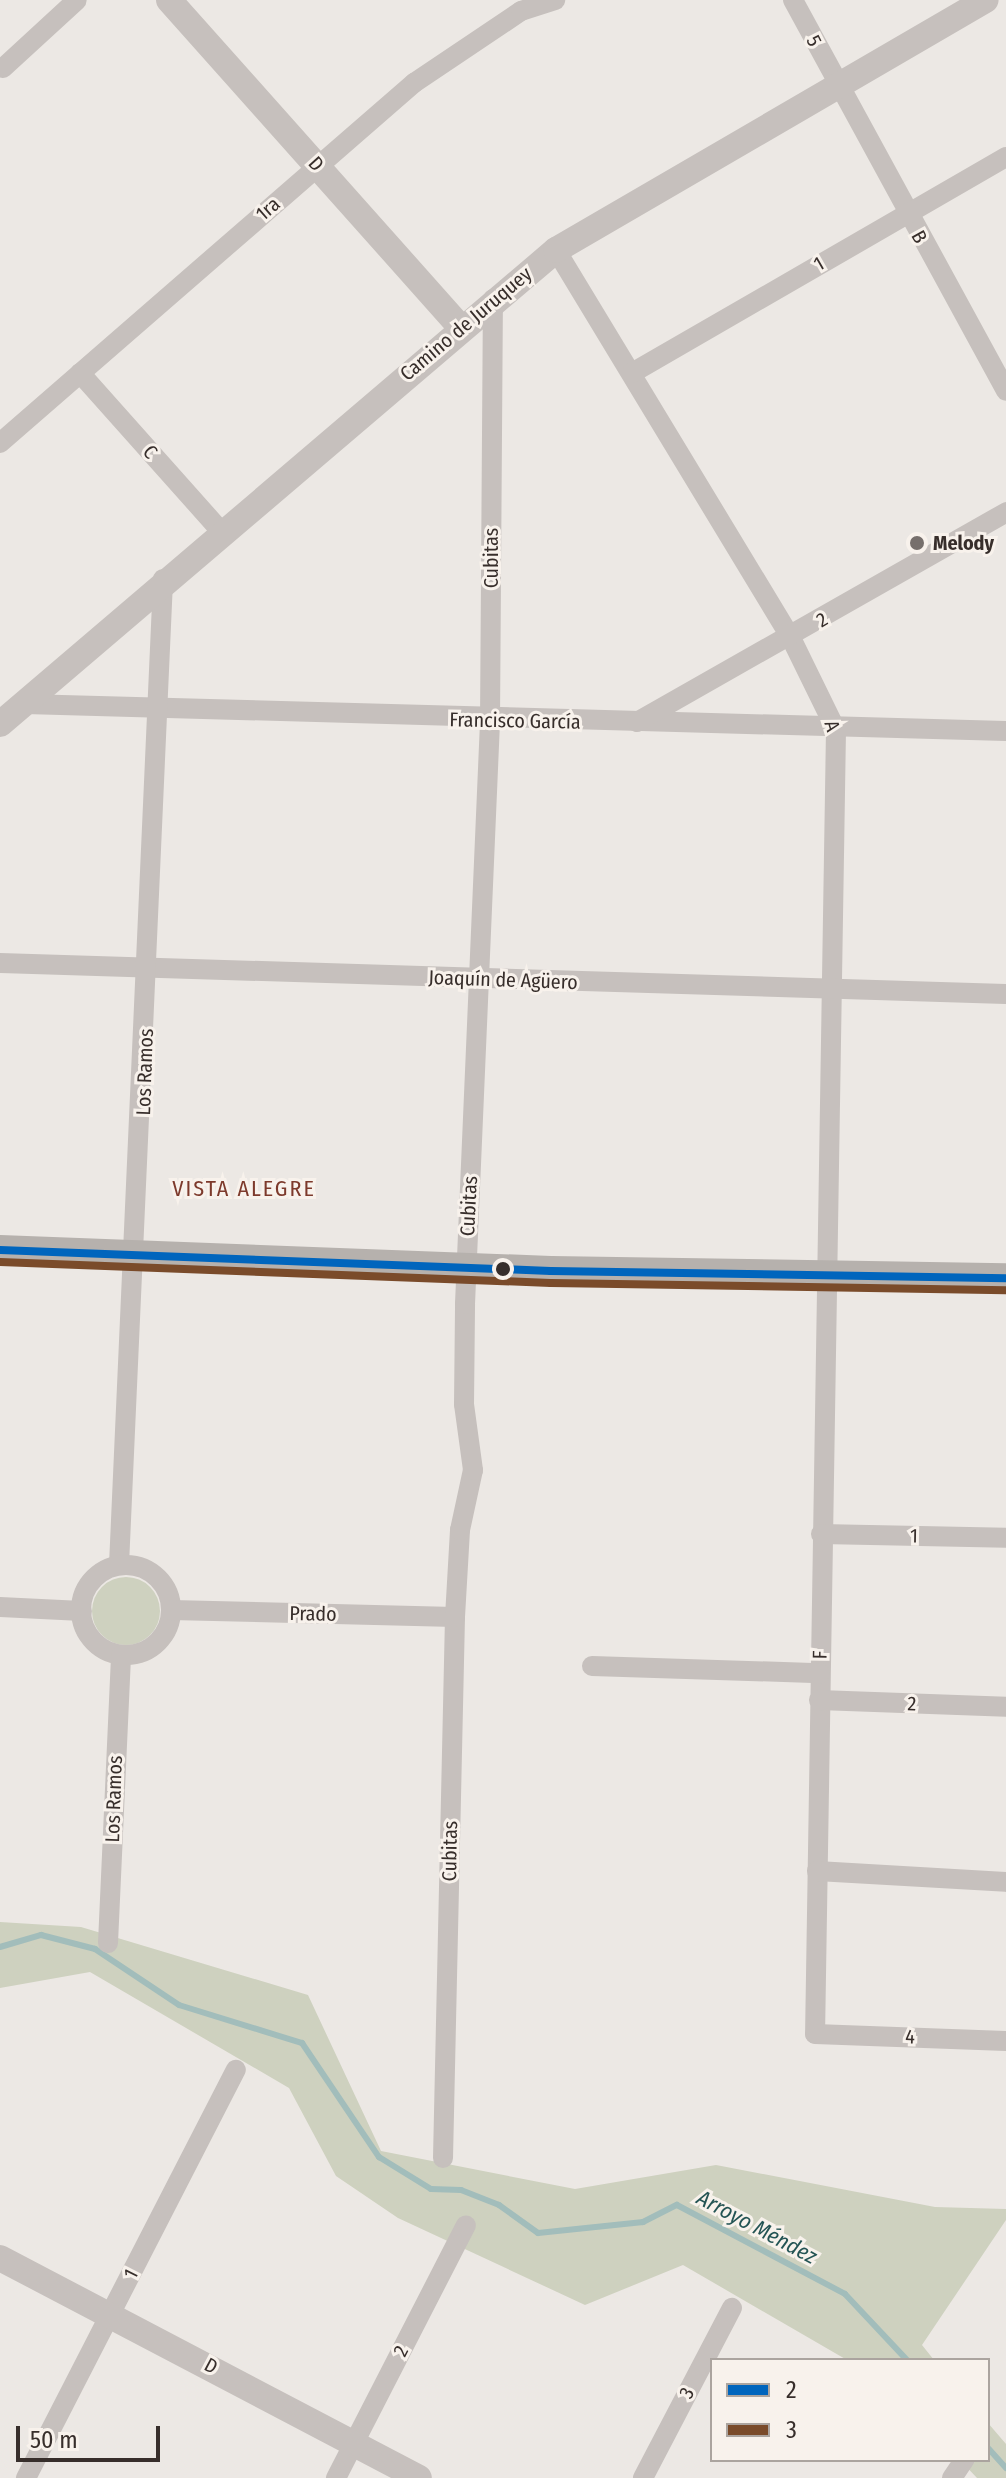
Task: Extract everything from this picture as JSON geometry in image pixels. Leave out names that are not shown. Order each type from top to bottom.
[{"type":"main road","points":[[0,1250],[466,1269],[1006,1278]]},
{"type":"street","points":[[3,68],[77,0]]},
{"type":"street","name":"D","points":[[169,0],[461,328]]},
{"type":"street","name":"1ra","points":[[0,443],[414,83],[521,11],[555,0]]},
{"type":"street","name":"5","points":[[793,0],[835,82]]},
{"type":"street","name":"Camino de Juruquey","points":[[0,724],[163,579],[493,299],[556,250],[835,82],[986,0]]},
{"type":"street","name":"B","points":[[835,82],[1006,391]]},
{"type":"street","name":"1","points":[[632,373],[1006,157]]},
{"type":"street","name":"A","points":[[556,250],[791,638],[836,730],[823,1275]]},
{"type":"street","name":"Cubitas","points":[[443,2158],[455,1617],[460,1530],[473,1470],[464,1404],[466,1269],[490,721],[493,299]]},
{"type":"street","name":"C","points":[[80,373],[221,531]]},
{"type":"street","name":"2","points":[[635,723],[791,638],[1006,512]]},
{"type":"street","name":"Los Ramos","points":[[119,1565],[138,1254],[163,579]]},
{"type":"street","name":"Francisco García","points":[[25,704],[158,712],[836,730],[1006,731]]},
{"type":"street","name":"Joaquín de Agüero","points":[[0,963],[1006,994]]},
{"type":"street","name":"F","points":[[815,2034],[823,1275]]},
{"type":"street","name":"1","points":[[821,1534],[1006,1538]]},
{"type":"street","points":[[119,1565],[161,1581],[171,1610],[150,1648],[121,1655],[89,1635],[82,1611],[96,1576],[119,1565]]},
{"type":"street","points":[[0,1607],[82,1611]]},
{"type":"street","name":"Prado","points":[[171,1610],[455,1617]]},
{"type":"street","name":"Los Ramos","points":[[108,1943],[121,1655]]},
{"type":"street","points":[[592,1666],[820,1673]]},
{"type":"street","name":"2","points":[[819,1700],[1006,1707]]},
{"type":"street","points":[[817,1871],[1006,1882]]},
{"type":"street","name":"4","points":[[815,2034],[1006,2041]]},
{"type":"street","name":"1","points":[[26,2478],[236,2070]]},
{"type":"street","name":"2","points":[[336,2478],[466,2225]]},
{"type":"street","name":"D","points":[[0,2258],[111,2313],[419,2478]]},
{"type":"street","name":"3","points":[[643,2478],[732,2308]]},
{"type":"green space","points":[[119,1577],[133,1577],[145,1582],[155,1592],[160,1611],[155,1630],[145,1640],[133,1645],[119,1645],[107,1640],[97,1630],[92,1618],[92,1604],[97,1592],[107,1582]]},
{"type":"green space","points":[[0,1922],[81,1927],[308,1995],[381,2151],[575,2189],[716,2165],[935,2207],[1006,2209],[1006,2220],[922,2345],[932,2358],[844,2358],[683,2265],[585,2305],[398,2218],[336,2176],[289,2088],[90,1972],[0,1988]]},
{"type":"green space","points":[[990,2425],[1006,2444],[1006,2478],[977,2478],[962,2462],[990,2462]]},
{"type":"waterway","name":"Arroyo Méndez","points":[[0,1947],[41,1935],[95,1949],[179,2005],[302,2043],[379,2157],[431,2189],[461,2190],[499,2205],[538,2233],[643,2222],[677,2205],[845,2294],[905,2358]]},
{"type":"waterway","name":"Arroyo Méndez","points":[[990,2450],[1006,2468]]},
{"type":"transit line","name":"2","points":[[0,1250],[551,1271],[1006,1278]]},
{"type":"transit line","name":"3","points":[[0,1262],[551,1283],[1006,1290]]},
{"type":"place","name":"Melody","points":[[917,543]]},
{"type":"district","name":"VISTA ALEGRE","points":[[244,1189]]}]
